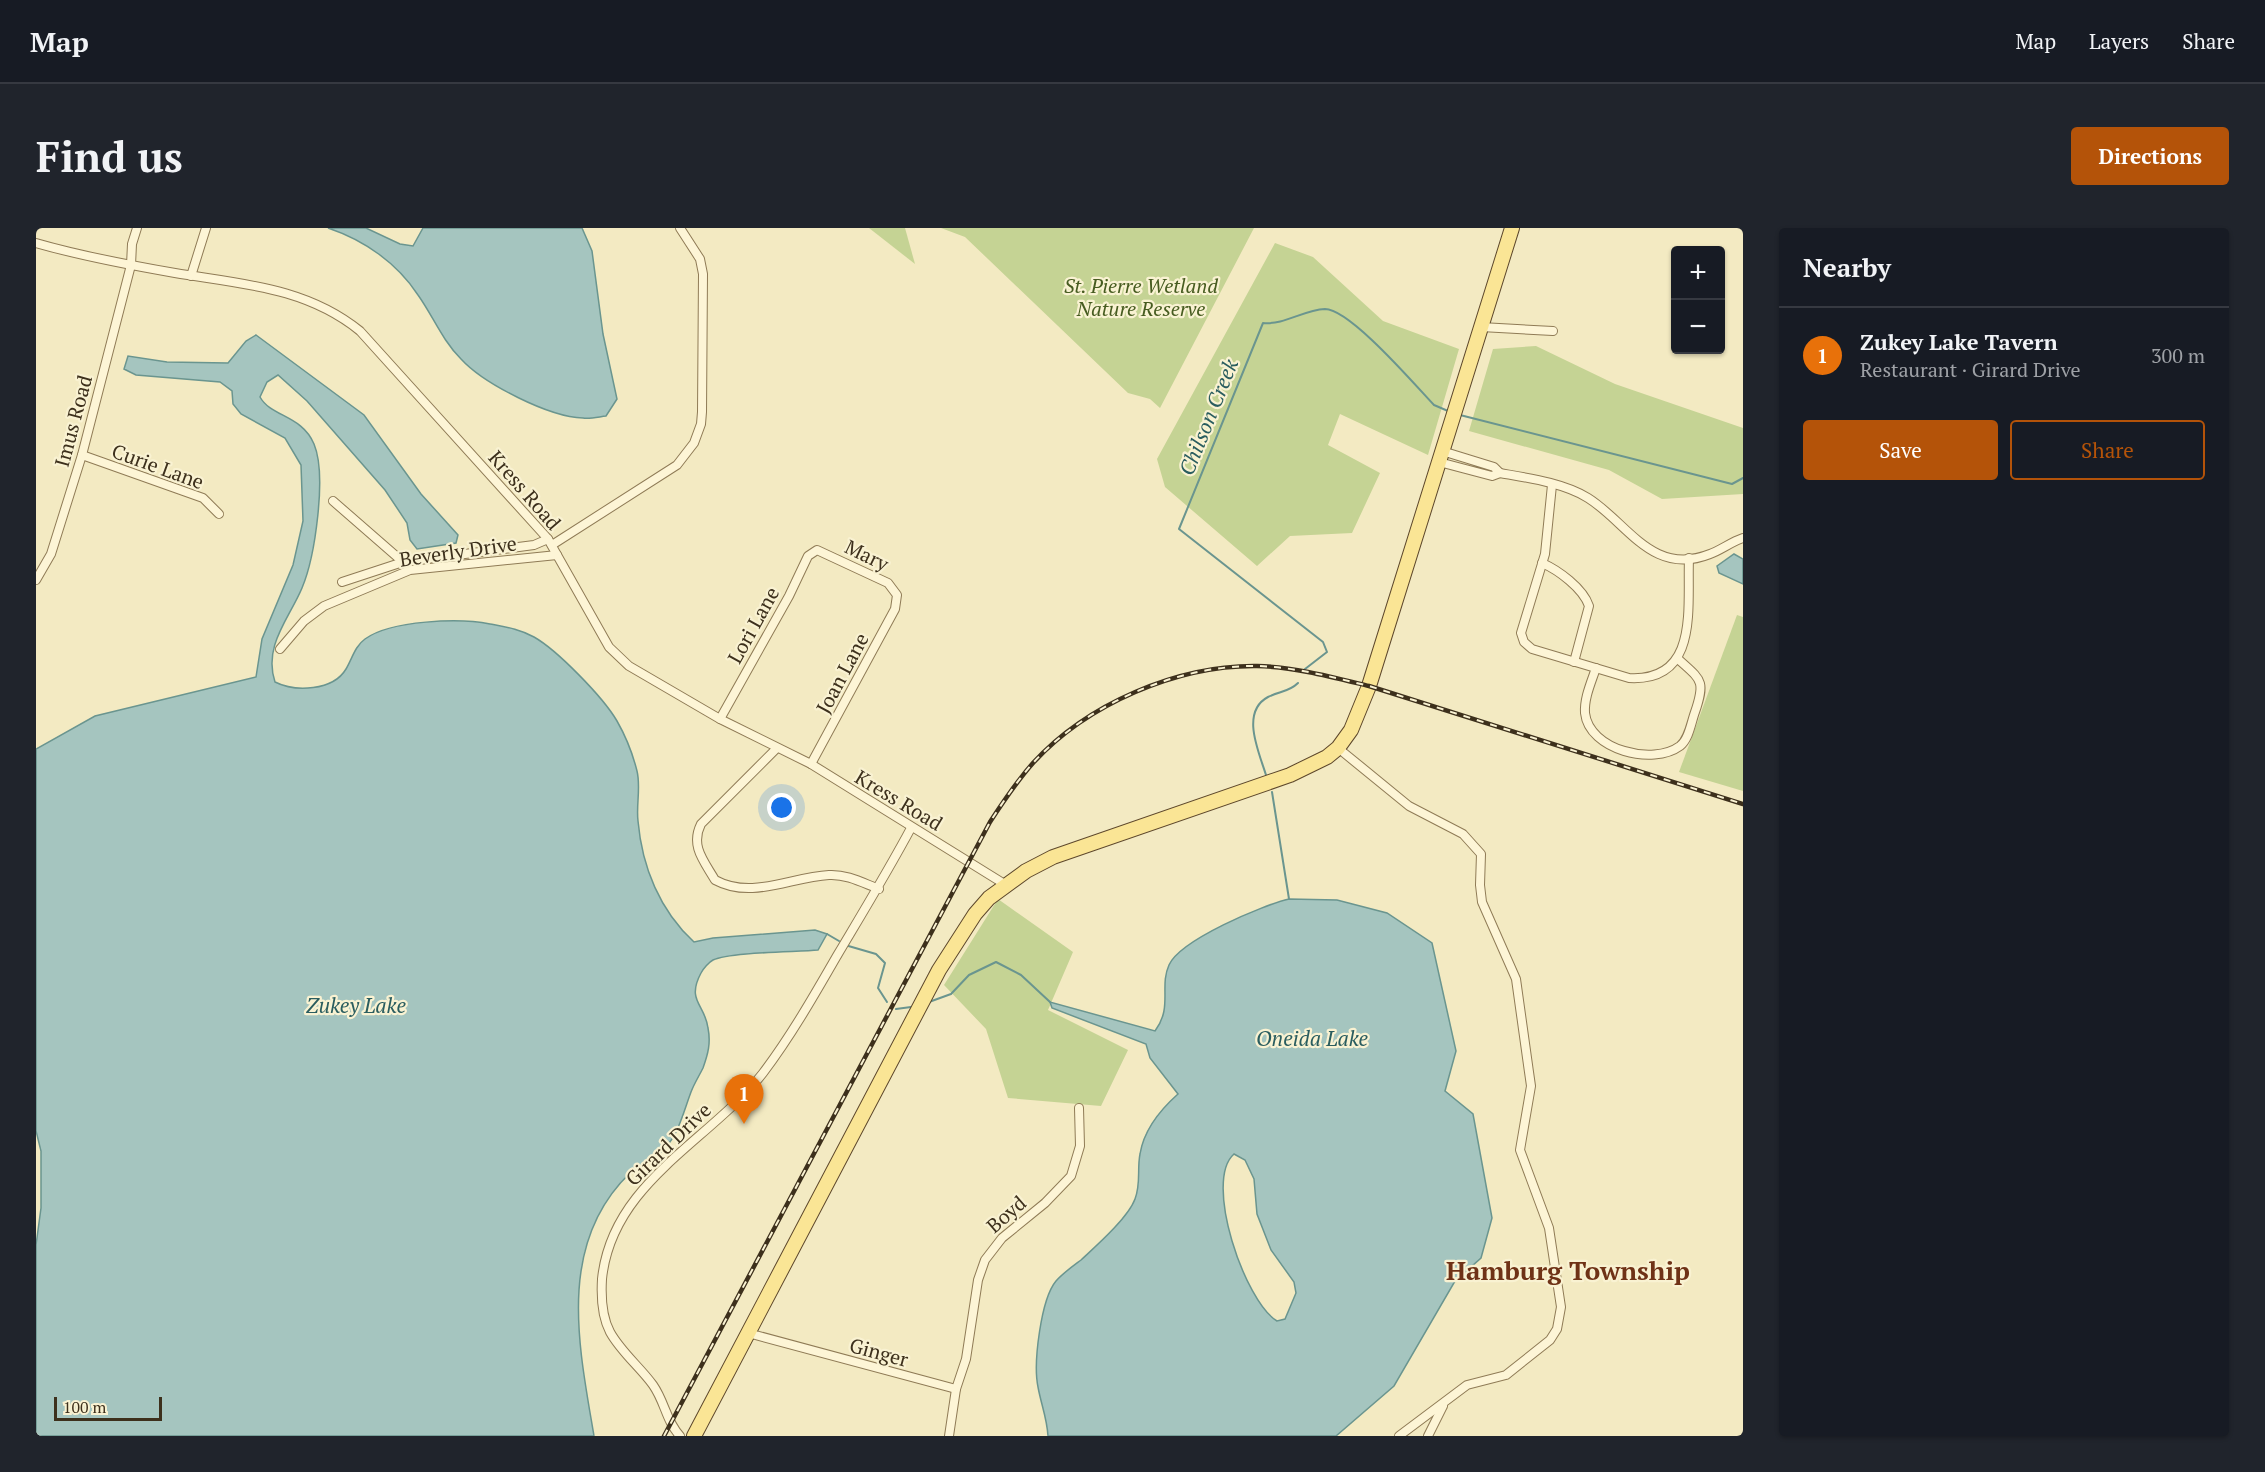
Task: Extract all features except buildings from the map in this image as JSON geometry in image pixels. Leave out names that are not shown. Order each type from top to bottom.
[{"type":"main road","points":[[694,1436],[949,953],[975,914],[1006,885],[1051,858],[1290,775],[1315,765],[1338,748],[1358,717],[1512,228]]},
{"type":"street","name":"Imus Road","points":[[36,580],[51,554],[82,455],[131,266],[132,244],[137,228]]},
{"type":"street","points":[[191,276],[206,228]]},
{"type":"street","points":[[342,582],[403,562],[550,542],[677,465],[698,433],[701,418],[703,274],[700,259],[680,228]]},
{"type":"street","name":"Kress Road","points":[[36,243],[131,266],[284,292],[337,312],[360,331],[550,542],[609,647],[629,666],[720,719],[811,764],[1006,885]]},
{"type":"street","points":[[1481,327],[1553,331]]},
{"type":"street","name":"Curie Lane","points":[[82,455],[203,498],[219,514]]},
{"type":"street","points":[[1440,456],[1494,467],[1500,473],[1552,485],[1588,498],[1653,553],[1689,558],[1710,554],[1743,538]]},
{"type":"street","points":[[1552,485],[1542,563],[1522,637],[1532,649],[1629,678],[1641,679],[1664,671],[1678,659],[1686,643],[1689,558]]},
{"type":"street","points":[[333,501],[403,562]]},
{"type":"street","name":"Mary","points":[[817,550],[888,583],[897,595]]},
{"type":"street","name":"Lori Lane","points":[[720,719],[789,596],[808,556],[817,550]]},
{"type":"street","name":"Beverly Drive","points":[[280,649],[304,621],[324,606],[410,570],[557,555]]},
{"type":"street","points":[[1542,563],[1554,568],[1587,600],[1588,614],[1574,662]]},
{"type":"street","name":"Joan Lane","points":[[811,764],[895,609],[897,595]]},
{"type":"street","points":[[1596,668],[1586,702],[1586,714],[1592,732],[1610,745],[1652,757],[1666,753],[1684,742],[1702,690],[1699,678],[1678,659]]},
{"type":"street","points":[[777,748],[701,824],[697,832],[698,850],[715,880],[745,890],[829,875],[843,876],[879,889]]},
{"type":"street","points":[[1338,748],[1409,806],[1463,834],[1480,852],[1482,902],[1516,979],[1531,1086],[1520,1150],[1549,1228],[1562,1307],[1560,1320],[1550,1340],[1506,1375],[1467,1385],[1399,1436]]},
{"type":"street","name":"Girard Drive","points":[[680,1436],[670,1426],[662,1398],[609,1331],[604,1314],[602,1288],[609,1245],[616,1226],[632,1202],[668,1164],[740,1098],[763,1072],[810,1002],[879,889],[911,828]]},
{"type":"street","name":"Boyd","points":[[956,1389],[966,1359],[976,1288],[985,1260],[1002,1238],[1045,1203],[1071,1176],[1080,1146],[1079,1108]]},
{"type":"street","name":"Ginger","points":[[748,1333],[956,1389]]},
{"type":"street","points":[[949,1436],[956,1389]]},
{"type":"street","points":[[1428,1436],[1443,1405]]},
{"type":"green space","points":[[869,228],[905,228],[915,264]]},
{"type":"green space","name":"St. Pierre Wetland Nature Reserve","points":[[941,228],[1254,228],[1160,408],[1150,399],[1128,393],[965,237]]},
{"type":"green space","points":[[1275,243],[1313,257],[1383,321],[1459,349],[1428,455],[1340,414],[1328,445],[1380,473],[1352,533],[1290,536],[1257,566],[1165,487],[1157,459]]},
{"type":"green space","points":[[1536,346],[1615,384],[1743,428],[1743,494],[1662,499],[1609,470],[1469,431],[1493,349]]},
{"type":"green space","points":[[1737,615],[1743,617],[1743,791],[1679,772]]},
{"type":"green space","points":[[998,899],[1073,952],[1048,1010],[1128,1050],[1101,1106],[1008,1098],[986,1029],[944,985]]},
{"type":"water","points":[[328,228],[366,228],[400,244],[413,246],[423,228],[582,228],[592,251],[603,334],[617,399],[606,416],[583,418],[569,416],[518,398],[485,379],[454,352],[410,283],[390,263],[367,246]]},
{"type":"water","name":"Zukey Lake","points":[[256,335],[364,415],[421,494],[458,535],[456,543],[417,549],[410,540],[407,523],[385,490],[307,401],[278,375],[267,382],[260,397],[271,409],[295,422],[309,434],[318,458],[319,475],[318,516],[311,557],[302,588],[275,645],[272,669],[275,682],[293,687],[313,688],[332,682],[346,669],[356,649],[365,639],[391,628],[408,624],[444,621],[477,622],[507,627],[529,634],[555,652],[579,675],[610,711],[620,727],[637,771],[638,821],[644,855],[662,902],[682,930],[694,942],[713,938],[815,930],[827,934],[818,950],[721,957],[711,961],[701,973],[695,990],[706,1020],[709,1039],[708,1053],[703,1068],[670,1142],[657,1156],[630,1173],[607,1201],[591,1232],[582,1264],[579,1332],[594,1436],[36,1436],[36,1245],[41,1208],[41,1151],[36,1131],[36,749],[95,716],[256,677],[262,639],[293,565],[303,521],[301,465],[285,438],[241,414],[233,404],[232,391],[220,382],[136,375],[124,369],[128,356],[167,362],[228,363],[246,341]]},
{"type":"water","points":[[1734,554],[1743,559],[1743,584],[1719,573],[1717,566]]},
{"type":"water","name":"Oneida Lake","points":[[1289,899],[1337,900],[1387,913],[1432,943],[1456,1051],[1445,1091],[1473,1114],[1492,1218],[1481,1258],[1455,1281],[1394,1386],[1336,1436],[1048,1436],[1037,1376],[1038,1348],[1046,1302],[1056,1281],[1081,1260],[1126,1215],[1137,1193],[1139,1160],[1145,1136],[1159,1113],[1178,1094],[1150,1058],[1146,1044],[1052,1008],[1050,1002],[1155,1031],[1165,1005],[1166,973],[1176,955],[1223,925]],"holes":[[[1234,1154],[1245,1160],[1254,1179],[1257,1214],[1271,1250],[1294,1282],[1296,1293],[1285,1319],[1277,1321],[1252,1291],[1241,1267],[1226,1214],[1223,1189],[1226,1168]]]},
{"type":"waterway","name":"Chilson Creek","points":[[1305,669],[1327,652],[1323,642],[1179,529],[1263,323],[1279,322],[1317,310],[1325,309],[1336,312],[1350,321],[1382,350],[1434,405],[1448,411]]},
{"type":"waterway","name":"Chilson Creek","points":[[1460,415],[1732,484],[1743,478]]},
{"type":"waterway","name":"Chilson Creek","points":[[1266,775],[1254,733],[1255,712],[1268,697],[1288,690],[1298,683]]},
{"type":"waterway","name":"Chilson Creek","points":[[1272,792],[1289,899]]},
{"type":"waterway","points":[[827,934],[839,941]]},
{"type":"waterway","points":[[845,945],[876,954],[885,963],[878,988],[887,1002]]},
{"type":"waterway","points":[[929,1002],[951,994],[969,975],[996,962],[1021,975],[1050,1002]]},
{"type":"waterway","points":[[896,1009],[911,1007]]},
{"type":"railway","points":[[664,1436],[990,822],[1033,763],[1055,742],[1107,706],[1135,692],[1196,672],[1227,667],[1257,666],[1299,670],[1369,686],[1743,804]]},
{"type":"place","name":"Zukey Lake Tavern","points":[[744,1124]]},
{"type":"district","name":"Hamburg Township","points":[[1568,1270]]}]
